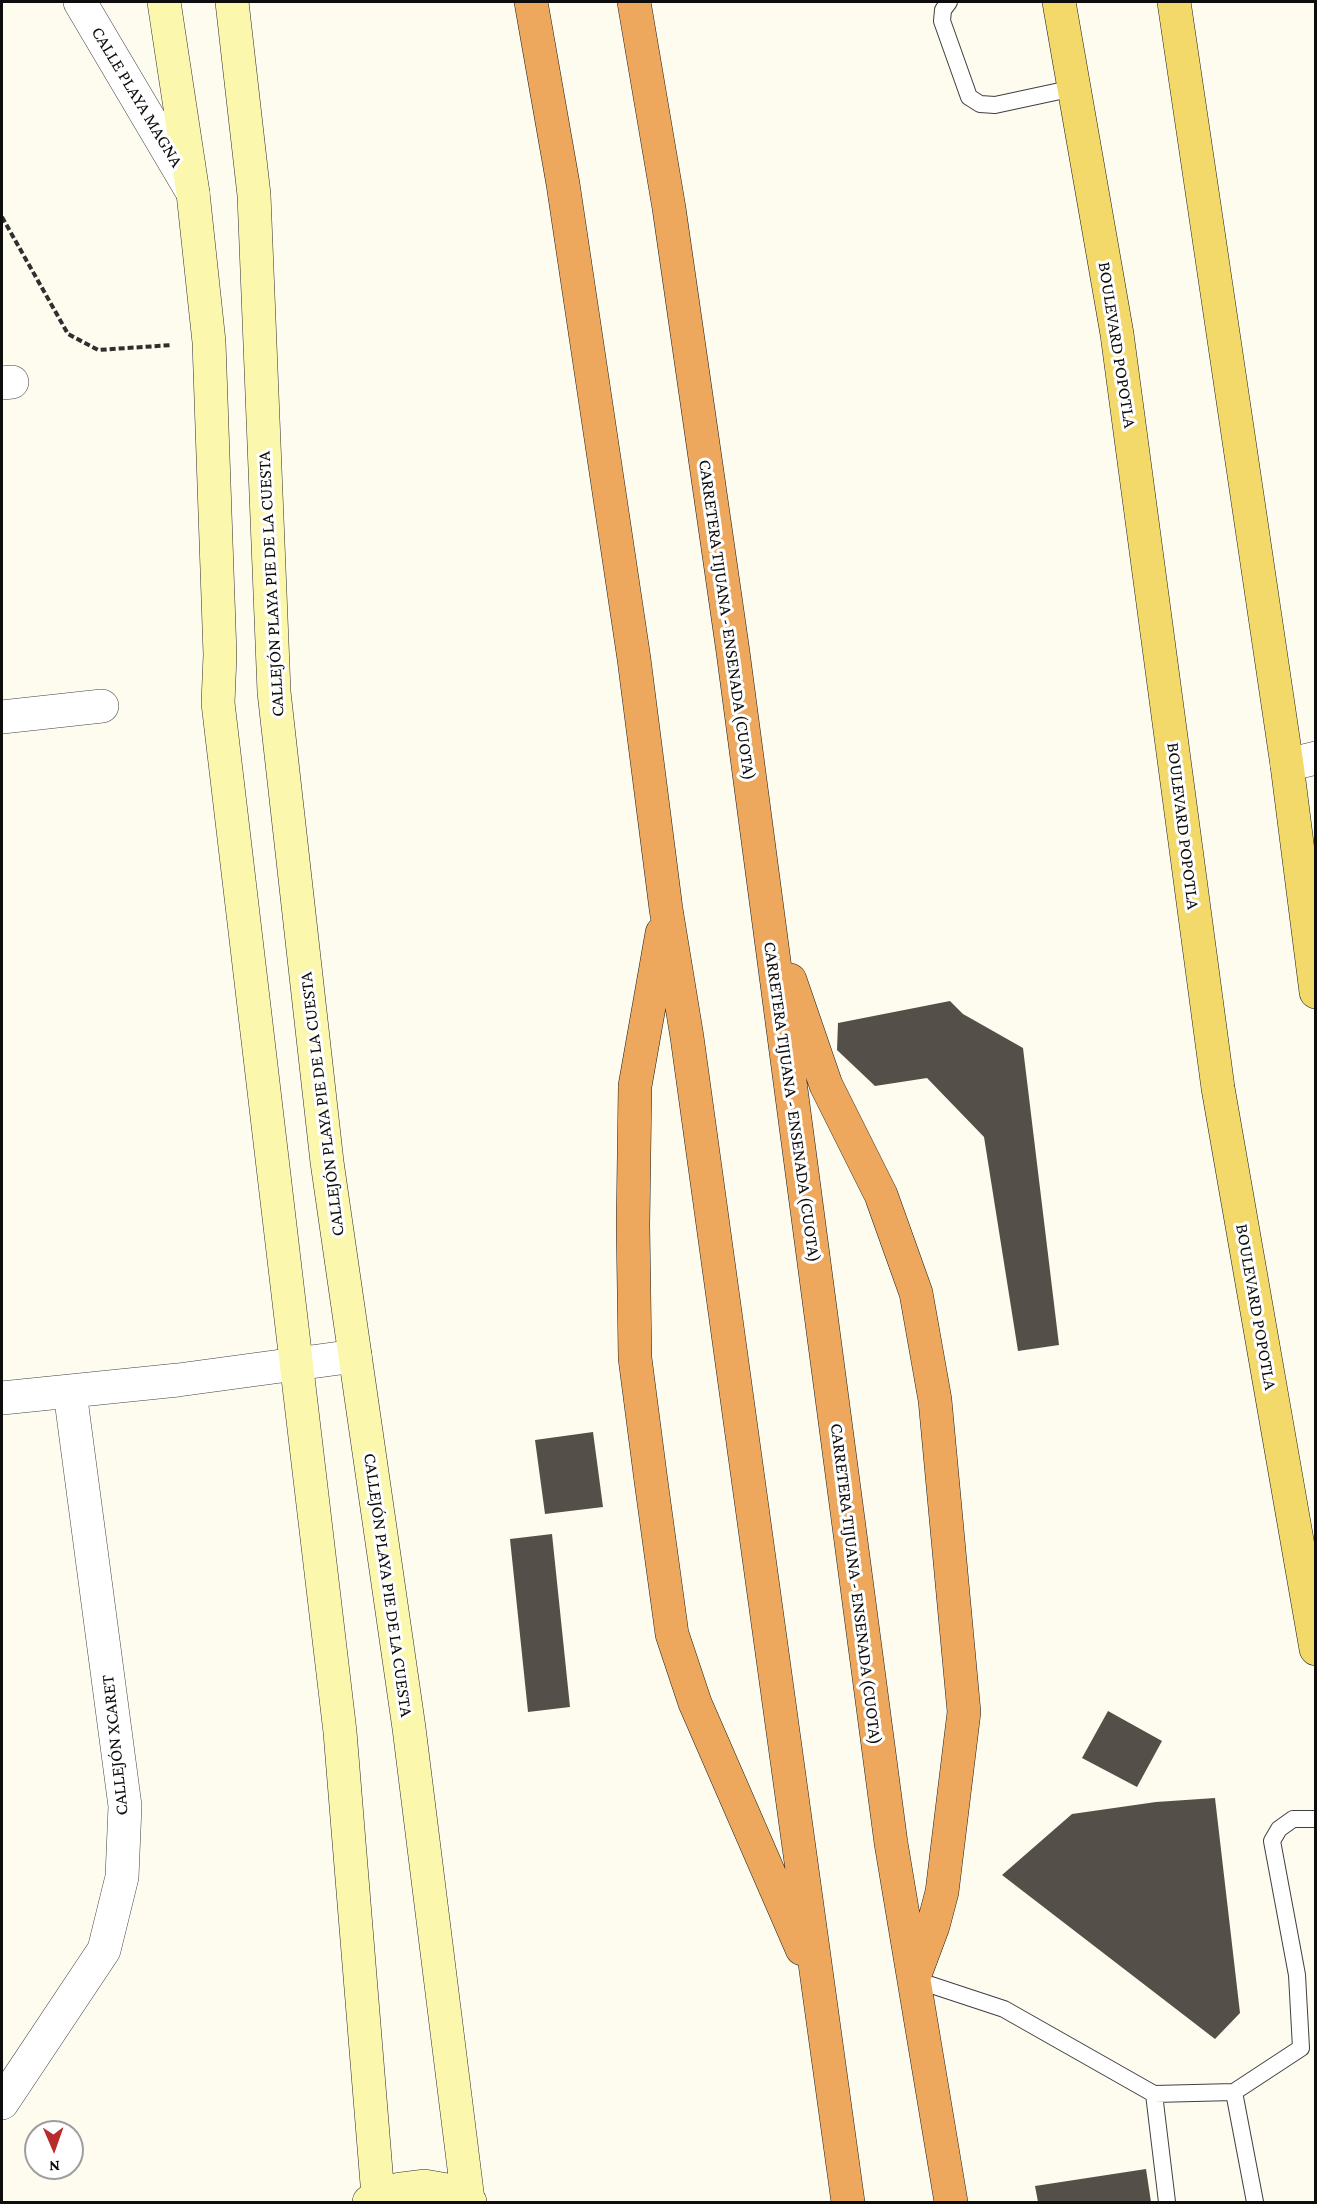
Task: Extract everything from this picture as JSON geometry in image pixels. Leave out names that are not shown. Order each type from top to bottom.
[{"type":"highway","points":[[531,2],[561,172],[631,635],[666,909],[687,1037],[848,2202]]},
{"type":"highway","name":"CARRETERA TIJUANA - ENSENADA (CUOTA)","points":[[634,2],[672,231],[733,652],[861,1630],[913,1979],[951,2202]]},
{"type":"highway","points":[[666,909],[635,1086],[635,1358],[672,1634],[695,1703],[819,1986]]},
{"type":"highway","points":[[765,910],[826,1085],[881,1196],[916,1293],[935,1400],[964,1712],[942,1892],[933,1926],[913,1979]]},
{"type":"main road","points":[[164,2],[193,193],[209,342],[220,655],[218,703],[339,1732],[373,2199],[400,2188],[424,2186],[447,2190],[469,2201]]},
{"type":"main road","name":"CALLEJÓN PLAYA PIE DE LA CUESTA","points":[[232,2],[254,195],[274,692],[327,1162],[409,1728],[469,2201]]},
{"type":"main road","name":"BOULEVARD POPOTLA","points":[[1059,2],[1117,334],[1218,1088],[1316,1649]]},
{"type":"main road","points":[[1173,2],[1301,762],[1315,991]]},
{"type":"street","name":"CALLE PLAYA MAGNA","points":[[80,2],[193,193]]},
{"type":"street","points":[[2,717],[102,706]]},
{"type":"street","points":[[2,1398],[178,1380],[355,1356]]},
{"type":"street","name":"CALLEJÓN XCARET","points":[[2,2103],[104,1950],[122,1877],[125,1806],[70,1392]]},
{"type":"lane","points":[[949,2],[943,9],[942,21],[969,97],[980,105],[994,105],[1074,88]]},
{"type":"lane","points":[[913,1979],[1004,2009],[1154,2094],[1234,2092],[1308,2045],[1272,1841],[1279,1829],[1293,1819],[1316,1819]]},
{"type":"lane","points":[[1234,2092],[1255,2202]]},
{"type":"lane","points":[[1154,2094],[1167,2202]]},
{"type":"path","points":[[2,217],[68,334],[98,350],[209,342]]},
{"type":"building","points":[[950,1001],[963,1014],[1023,1048],[1059,1345],[1018,1351],[984,1137],[927,1078],[875,1086],[837,1050],[838,1023]]},
{"type":"building","points":[[593,1432],[603,1507],[545,1514],[535,1440]]},
{"type":"building","points":[[552,1534],[570,1707],[528,1712],[510,1539]]},
{"type":"building","points":[[1108,1711],[1162,1741],[1137,1787],[1082,1758]]},
{"type":"building","points":[[1215,1798],[1240,2013],[1215,2039],[1002,1875],[1072,1814],[1156,1802]]},
{"type":"building","points":[[1146,2169],[1151,2202],[1038,2202],[1035,2186]]}]
